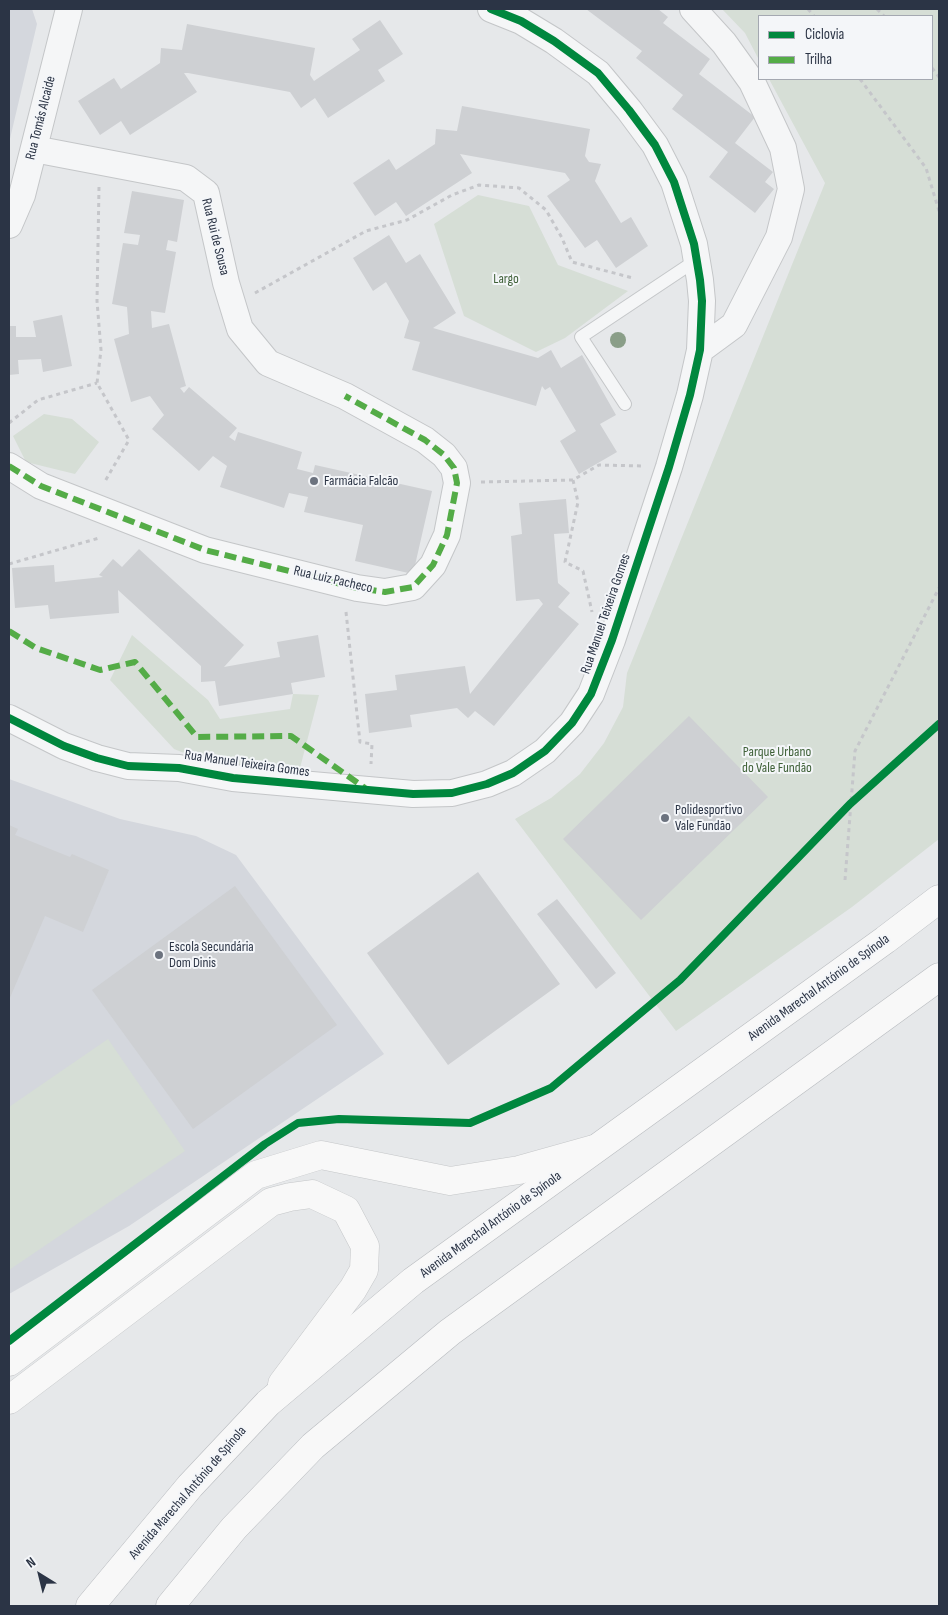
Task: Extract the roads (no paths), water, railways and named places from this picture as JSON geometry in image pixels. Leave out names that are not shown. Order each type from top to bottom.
[{"type":"main road","name":"Avenida Marechal António de Spínola","points":[[91,1605],[190,1486],[268,1403],[413,1282],[877,946],[939,899]]},
{"type":"main road","points":[[170,1606],[234,1528],[313,1446],[450,1332],[939,977]]},
{"type":"main road","points":[[828,1058],[939,1000]]},
{"type":"main road","points":[[9,1362],[256,1175],[321,1154],[450,1181],[519,1170],[598,1148]]},
{"type":"main road","points":[[9,1400],[271,1202],[312,1194],[346,1210],[365,1246],[364,1270],[353,1289],[268,1403]]},
{"type":"street","name":"Rua Tomás Alcaide","points":[[9,225],[22,195],[69,9]]},
{"type":"street","name":"Rua Manuel Teixeira Gomes","points":[[9,718],[64,746],[97,758],[128,766],[179,768],[233,778],[413,794],[452,793],[487,784],[513,773],[546,751],[572,723],[591,694],[618,624],[669,467],[690,395],[700,350],[702,301],[698,260],[674,182],[655,145],[598,73],[554,41],[521,22],[491,9]]},
{"type":"street","points":[[693,9],[724,43],[752,82],[783,148],[791,189],[779,237],[734,324],[700,350]]},
{"type":"street","name":"Rua Rui de Sousa","points":[[34,150],[186,178],[206,193],[226,283],[240,329],[268,363],[345,396],[424,440],[444,455],[454,468],[458,483]]},
{"type":"street","name":"Rua Luiz Pacheco","points":[[9,466],[40,486],[206,550],[343,584],[385,592],[413,587],[433,565],[447,535],[458,483]]},
{"type":"lane","points":[[625,404],[581,338],[698,260]]},
{"type":"place","name":"Farmácia Falcão","points":[[314,481]]},
{"type":"place","name":"Polidesportivo Vale Fundão","points":[[665,818]]},
{"type":"place","name":"Escola Secundária Dom Dinis","points":[[159,955]]},
{"type":"park label","name":"Largo","points":[[506,279]]},
{"type":"park label","name":"Parque Urbano do Vale Fundão","points":[[777,760]]}]
